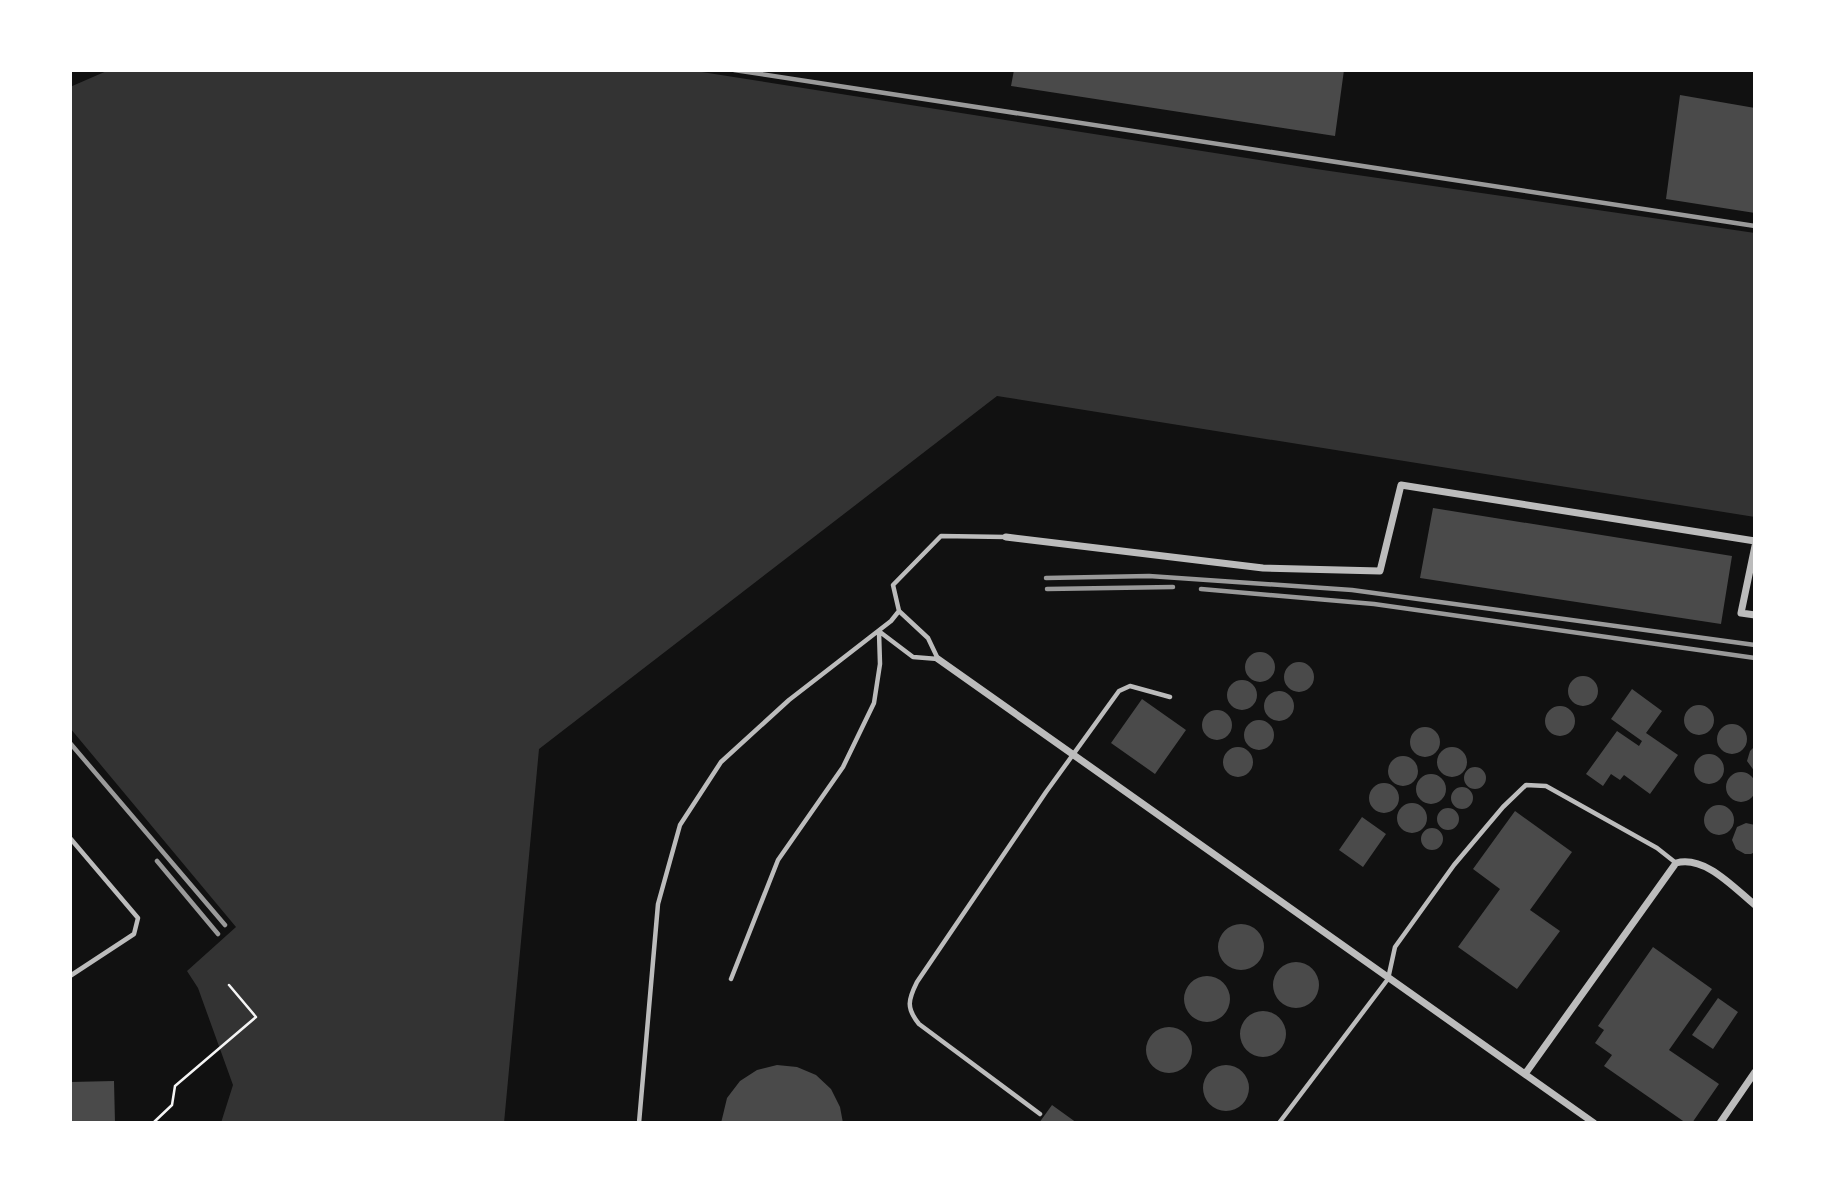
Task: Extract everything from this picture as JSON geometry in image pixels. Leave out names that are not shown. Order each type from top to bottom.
[{"type":"street","points":[[1006,537],[1263,568],[1380,571],[1401,485],[1755,541]]},
{"type":"street","points":[[1755,546],[1741,613],[1755,615]]},
{"type":"street","points":[[938,659],[1594,1123]]},
{"type":"street","points":[[1525,1074],[1679,862],[1704,865],[1755,905]]},
{"type":"street","points":[[1720,1123],[1755,1072]]},
{"type":"lane","points":[[938,659],[928,638],[899,611],[893,585],[941,536],[1006,537]]},
{"type":"lane","points":[[639,1123],[658,904],[680,825],[721,762],[789,701],[879,632],[899,611]]},
{"type":"lane","points":[[879,632],[913,657],[938,659]]},
{"type":"lane","points":[[731,979],[778,860],[843,767],[869,715],[874,703],[880,664],[879,632]]},
{"type":"lane","points":[[1040,1114],[919,1024],[910,1013],[909,1001],[917,982],[1072,754],[1124,687],[1142,687],[1170,697]]},
{"type":"lane","points":[[1279,1123],[1388,979],[1395,947],[1454,864],[1503,807],[1526,785],[1546,786],[1679,862]]},
{"type":"lane","points":[[70,838],[138,918],[134,934],[70,976]]},
{"type":"path","points":[[149,1123],[153,1123],[172,1105],[176,1086],[256,1017],[229,985]]},
{"type":"shaded area","points":[[109,70],[689,70],[1316,169],[1755,233],[1755,517],[997,396],[539,749],[504,1123],[221,1123],[233,1085],[198,988],[187,971],[236,927],[70,728],[70,87]]},
{"type":"building","points":[[1014,70],[1344,70],[1335,136],[1011,86]]},
{"type":"building","points":[[1680,95],[1755,108],[1755,213],[1666,199]]},
{"type":"building","points":[[1433,508],[1732,556],[1721,624],[1420,578]]},
{"type":"building","points":[[1260,652],[1271,656],[1275,667],[1271,678],[1260,682],[1249,678],[1245,667],[1249,656]]},
{"type":"building","points":[[1299,662],[1310,666],[1314,677],[1310,688],[1299,692],[1288,688],[1284,677],[1288,666]]},
{"type":"building","points":[[1583,676],[1594,680],[1598,691],[1594,702],[1583,706],[1572,702],[1568,691],[1572,680]]},
{"type":"building","points":[[1242,680],[1253,684],[1257,695],[1253,706],[1242,710],[1231,706],[1227,695],[1231,684]]},
{"type":"building","points":[[1632,689],[1662,711],[1646,733],[1678,755],[1650,794],[1624,775],[1620,780],[1611,774],[1603,786],[1586,774],[1617,731],[1639,746],[1642,741],[1611,719]]},
{"type":"building","points":[[1279,691],[1290,695],[1294,706],[1290,717],[1279,721],[1268,717],[1264,706],[1268,695]]},
{"type":"building","points":[[1142,699],[1186,730],[1155,774],[1111,743]]},
{"type":"building","points":[[1699,705],[1710,709],[1714,720],[1710,731],[1699,735],[1688,731],[1684,720],[1688,709]]},
{"type":"building","points":[[1560,706],[1571,710],[1575,721],[1571,732],[1560,736],[1549,732],[1545,721],[1549,710]]},
{"type":"building","points":[[1217,710],[1228,714],[1232,725],[1228,736],[1217,740],[1206,736],[1202,725],[1206,714]]},
{"type":"building","points":[[1259,720],[1270,724],[1274,735],[1270,746],[1259,750],[1248,746],[1244,735],[1248,724]]},
{"type":"building","points":[[1732,724],[1743,728],[1747,739],[1743,750],[1732,754],[1721,750],[1717,739],[1721,728]]},
{"type":"building","points":[[1425,727],[1436,731],[1440,742],[1436,753],[1425,757],[1414,753],[1410,742],[1414,731]]},
{"type":"building","points":[[1755,746],[1755,772],[1747,761]]},
{"type":"building","points":[[1238,747],[1249,751],[1253,762],[1249,773],[1238,777],[1227,773],[1223,762],[1227,751]]},
{"type":"building","points":[[1452,747],[1463,751],[1467,762],[1463,773],[1452,777],[1441,773],[1437,762],[1441,751]]},
{"type":"building","points":[[1709,754],[1720,758],[1724,769],[1720,780],[1709,784],[1698,780],[1694,769],[1698,758]]},
{"type":"building","points":[[1403,756],[1414,760],[1418,771],[1414,782],[1403,786],[1392,782],[1388,771],[1392,760]]},
{"type":"building","points":[[1475,767],[1483,770],[1486,778],[1483,786],[1475,789],[1467,786],[1464,778],[1467,770]]},
{"type":"building","points":[[1741,772],[1752,776],[1756,787],[1752,798],[1741,802],[1730,798],[1726,787],[1730,776]]},
{"type":"building","points":[[1431,774],[1442,778],[1446,789],[1442,800],[1431,804],[1420,800],[1416,789],[1420,778]]},
{"type":"building","points":[[1384,783],[1395,787],[1399,798],[1395,809],[1384,813],[1373,809],[1369,798],[1373,787]]},
{"type":"building","points":[[1462,787],[1470,790],[1473,798],[1470,806],[1462,809],[1454,806],[1451,798],[1454,790]]},
{"type":"building","points":[[1412,803],[1423,807],[1427,818],[1423,829],[1412,833],[1401,829],[1397,818],[1401,807]]},
{"type":"building","points":[[1719,805],[1730,809],[1734,820],[1730,831],[1719,835],[1708,831],[1704,820],[1708,809]]},
{"type":"building","points":[[1448,808],[1456,811],[1459,819],[1456,827],[1448,830],[1440,827],[1437,819],[1440,811]]},
{"type":"building","points":[[1515,811],[1572,852],[1530,910],[1560,931],[1517,989],[1458,947],[1500,889],[1473,869]]},
{"type":"building","points":[[1362,817],[1386,834],[1363,867],[1339,850]]},
{"type":"building","points":[[1746,823],[1755,825],[1755,852],[1751,854],[1736,849],[1732,840],[1737,827]]},
{"type":"building","points":[[1432,828],[1440,831],[1443,839],[1440,847],[1432,850],[1424,847],[1421,839],[1424,831]]},
{"type":"building","points":[[1241,924],[1257,931],[1264,947],[1257,963],[1241,970],[1225,963],[1218,947],[1225,931]]},
{"type":"building","points":[[1653,947],[1712,989],[1669,1050],[1719,1084],[1692,1123],[1686,1123],[1604,1066],[1612,1055],[1595,1043],[1604,1030],[1598,1026]]},
{"type":"building","points":[[1296,962],[1312,969],[1319,985],[1312,1001],[1296,1008],[1280,1001],[1273,985],[1280,969]]},
{"type":"building","points":[[1207,976],[1223,983],[1230,999],[1223,1015],[1207,1022],[1191,1015],[1184,999],[1191,983]]},
{"type":"building","points":[[1718,998],[1738,1012],[1713,1049],[1692,1035]]},
{"type":"building","points":[[1263,1011],[1279,1018],[1286,1034],[1279,1050],[1263,1057],[1247,1050],[1240,1034],[1247,1018]]},
{"type":"building","points":[[1169,1027],[1185,1034],[1192,1050],[1185,1066],[1169,1073],[1153,1066],[1146,1050],[1153,1034]]},
{"type":"building","points":[[777,1065],[797,1067],[816,1075],[831,1089],[840,1107],[843,1123],[721,1123],[727,1098],[740,1081],[757,1070]]},
{"type":"building","points":[[1226,1065],[1242,1072],[1249,1088],[1242,1104],[1226,1111],[1210,1104],[1203,1088],[1210,1072]]},
{"type":"building","points":[[114,1081],[115,1123],[70,1123],[70,1082]]},
{"type":"building","points":[[1052,1105],[1077,1123],[1039,1123]]},
{"type":"railway","points":[[734,70],[1755,226]]},
{"type":"railway","points":[[1046,578],[1149,576],[1352,590],[1755,645]]},
{"type":"railway","points":[[1047,589],[1173,587]]},
{"type":"railway","points":[[1201,589],[1374,604],[1755,658]]},
{"type":"railway","points":[[70,743],[225,925]]},
{"type":"railway","points":[[157,861],[218,934]]}]
